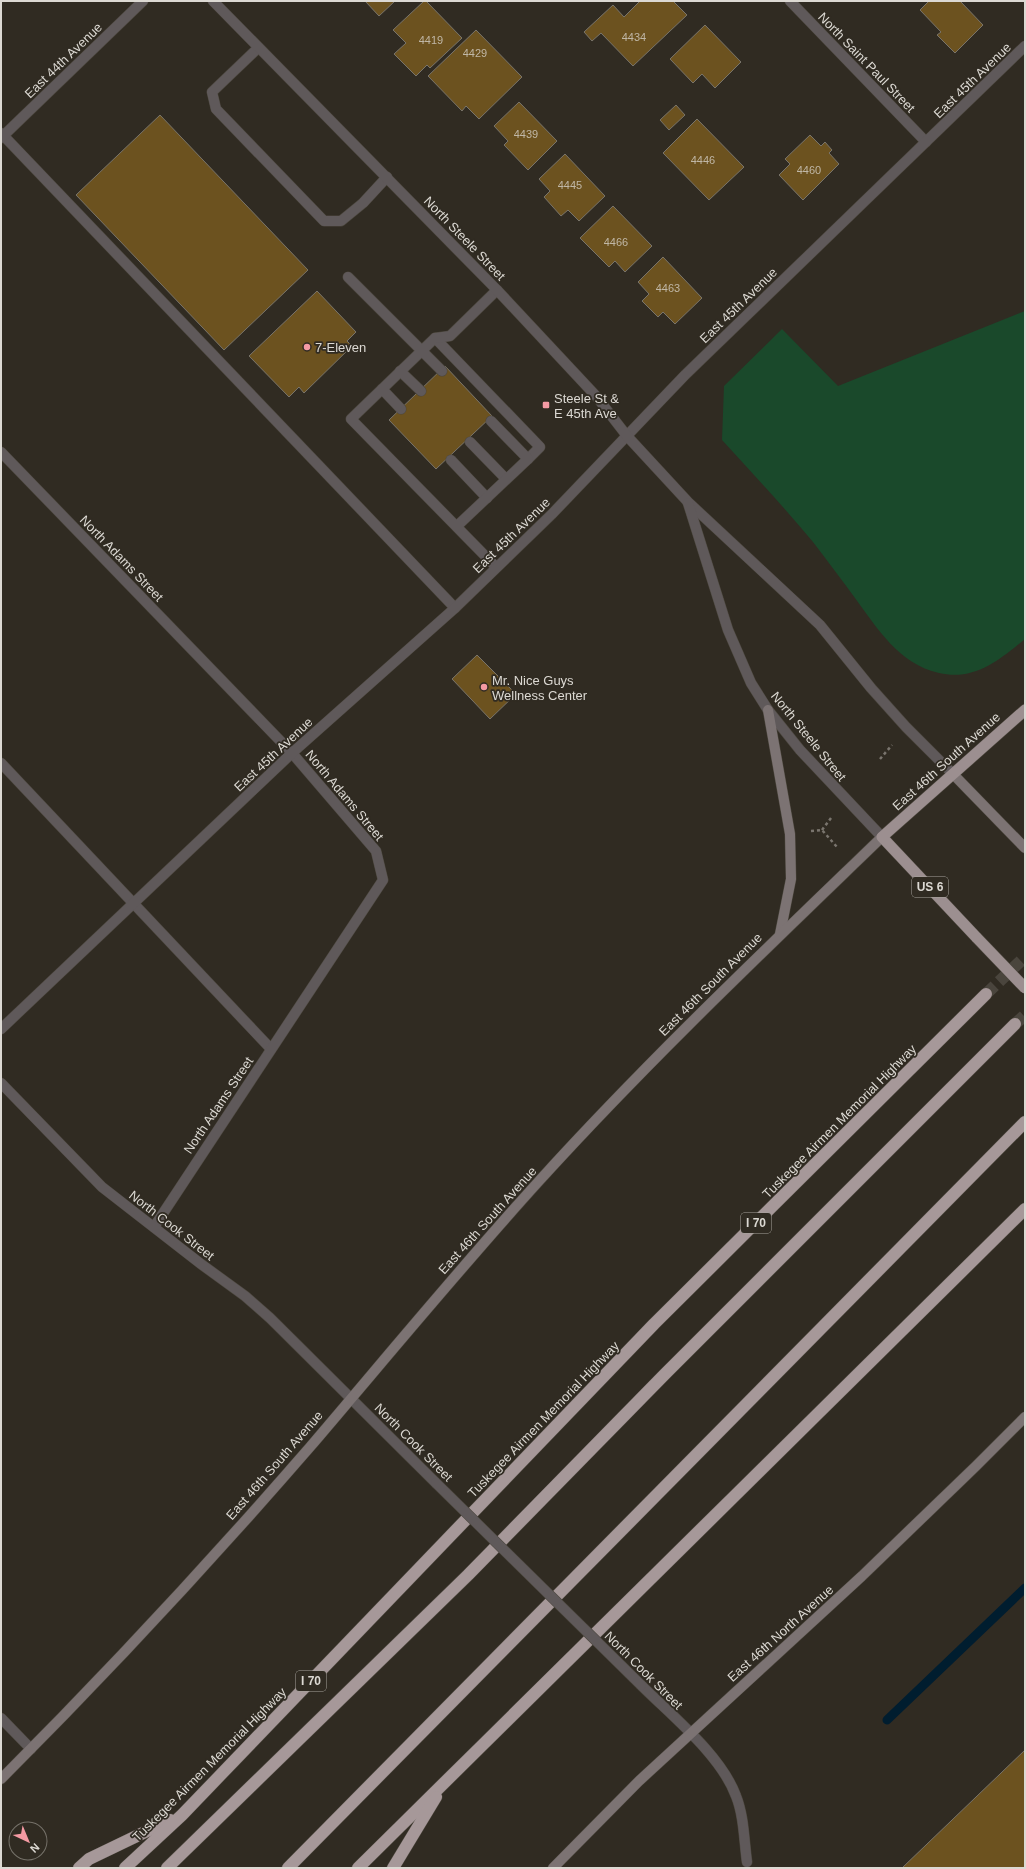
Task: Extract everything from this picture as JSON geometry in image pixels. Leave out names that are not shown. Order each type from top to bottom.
[{"type":"highway","name":"East 46th South Avenue","points":[[882,837],[1025,710]]},
{"type":"highway","name":"US 6","points":[[882,837],[1025,988]]},
{"type":"highway","name":"Tuskegee Airmen Memorial Highway","points":[[125,1868],[182,1814],[654,1324],[986,994]]},
{"type":"highway","points":[[168,1868],[468,1575],[670,1368],[1016,1024]]},
{"type":"highway","points":[[288,1868],[1025,1122]]},
{"type":"highway","points":[[358,1868],[1025,1209]]},
{"type":"highway","points":[[393,1868],[446,1781]]},
{"type":"highway","points":[[79,1868],[89,1860],[182,1814]]},
{"type":"main road","points":[[768,710],[790,834],[791,879],[780,934]]},
{"type":"main road","points":[[953,774],[1025,848]]},
{"type":"main road","name":"East 46th South Avenue","points":[[1,1779],[173,1601],[310,1447],[469,1259],[539,1181],[688,1024],[882,837]]},
{"type":"main road","name":"East 46th North Avenue","points":[[553,1868],[689,1733],[862,1576],[1025,1417]]},
{"type":"street","name":"East 44th Avenue","points":[[2,135],[143,1]]},
{"type":"street","name":"North Steele Street","points":[[213,1],[497,290],[596,396],[626,436],[688,502],[820,624],[871,688],[906,727],[953,774]]},
{"type":"street","name":"North Saint Paul Street","points":[[790,1],[926,142]]},
{"type":"street","name":"East 45th Avenue","points":[[1,1028],[292,753],[455,608],[552,514],[685,375],[1025,46]]},
{"type":"street","points":[[258,48],[212,92],[216,109],[324,221],[341,221],[388,178]]},
{"type":"street","points":[[2,135],[455,608]]},
{"type":"street","points":[[348,277],[442,371]]},
{"type":"street","points":[[496,567],[351,419],[435,338],[450,336],[497,290]]},
{"type":"street","points":[[435,338],[540,447],[457,526]]},
{"type":"street","points":[[400,371],[421,391]]},
{"type":"street","points":[[382,389],[401,409]]},
{"type":"street","points":[[491,421],[528,459]]},
{"type":"street","points":[[470,442],[506,479]]},
{"type":"street","name":"North Adams Street","points":[[1,452],[292,753],[376,852],[383,880],[154,1227]]},
{"type":"street","points":[[451,460],[487,498]]},
{"type":"street","name":"North Steele Street","points":[[688,502],[728,630],[751,683],[768,710],[800,750],[882,837]]},
{"type":"street","points":[[1,763],[271,1049]]},
{"type":"street","name":"North Cook Street","points":[[1,1083],[102,1187],[201,1264],[245,1296],[280,1328],[715,1759],[729,1780],[737,1796],[741,1815],[745,1865]]},
{"type":"street","points":[[1,1718],[31,1749]]},
{"type":"path","points":[[880,759],[896,740]]},
{"type":"path","points":[[809,832],[822,830],[830,818]]},
{"type":"path","points":[[822,830],[837,846]]},
{"type":"green space","points":[[1025,311],[1025,639],[986,667],[964,674],[952,675],[939,673],[912,662],[890,643],[813,542],[722,440],[724,386],[782,329],[838,386]]},
{"type":"building","points":[[365,1],[395,1],[379,16]]},
{"type":"building","points":[[424,1],[426,1],[462,38],[430,68],[427,65],[416,76],[394,54],[406,43],[393,30]]},
{"type":"building","points":[[640,1],[673,1],[687,15],[633,66],[601,33],[592,41],[584,32],[613,5],[624,17]]},
{"type":"building","points":[[929,1],[960,1],[983,25],[955,53],[937,35],[941,32],[920,10]]},
{"type":"building","points":[[705,25],[741,62],[715,88],[702,74],[693,83],[670,59]]},
{"type":"building","points":[[476,30],[522,77],[479,119],[466,106],[462,111],[428,76]]},
{"type":"building","points":[[519,102],[557,141],[528,170],[504,145],[508,141],[494,126]]},
{"type":"building","points":[[676,105],[685,115],[669,130],[660,120]]},
{"type":"building","points":[[160,115],[308,270],[224,350],[76,195]]},
{"type":"building","points":[[697,119],[744,167],[709,200],[663,153]]},
{"type":"building","points":[[810,135],[821,146],[825,142],[832,150],[829,153],[839,164],[803,200],[779,175],[790,164],[785,159]]},
{"type":"building","points":[[565,154],[605,196],[579,221],[568,210],[561,216],[544,197],[550,191],[539,179]]},
{"type":"building","points":[[613,206],[652,246],[625,272],[615,261],[609,267],[580,238]]},
{"type":"building","points":[[663,257],[702,298],[675,324],[663,312],[658,317],[642,301],[649,294],[638,282]]},
{"type":"building","points":[[317,291],[356,332],[347,341],[352,346],[304,393],[299,387],[289,397],[249,356]]},
{"type":"building","points":[[445,366],[492,416],[436,469],[389,420]]},
{"type":"building","name":"Mr. Nice Guys Wellness Center","points":[[477,655],[516,694],[490,719],[452,679]]},
{"type":"building","points":[[1025,1750],[1025,1868],[902,1868]]},
{"type":"waterway","points":[[887,1720],[1025,1588]]},
{"type":"tunnel","points":[[986,994],[1025,957]]},
{"type":"tunnel","points":[[1015,1024],[1025,1015]]},
{"type":"place","name":"7-Eleven","points":[[307,347]]},
{"type":"place","name":"Steele St & E 45th Ave","points":[[546,405]]},
{"type":"place","name":"Mr. Nice Guys Wellness Center","points":[[484,687]]}]
